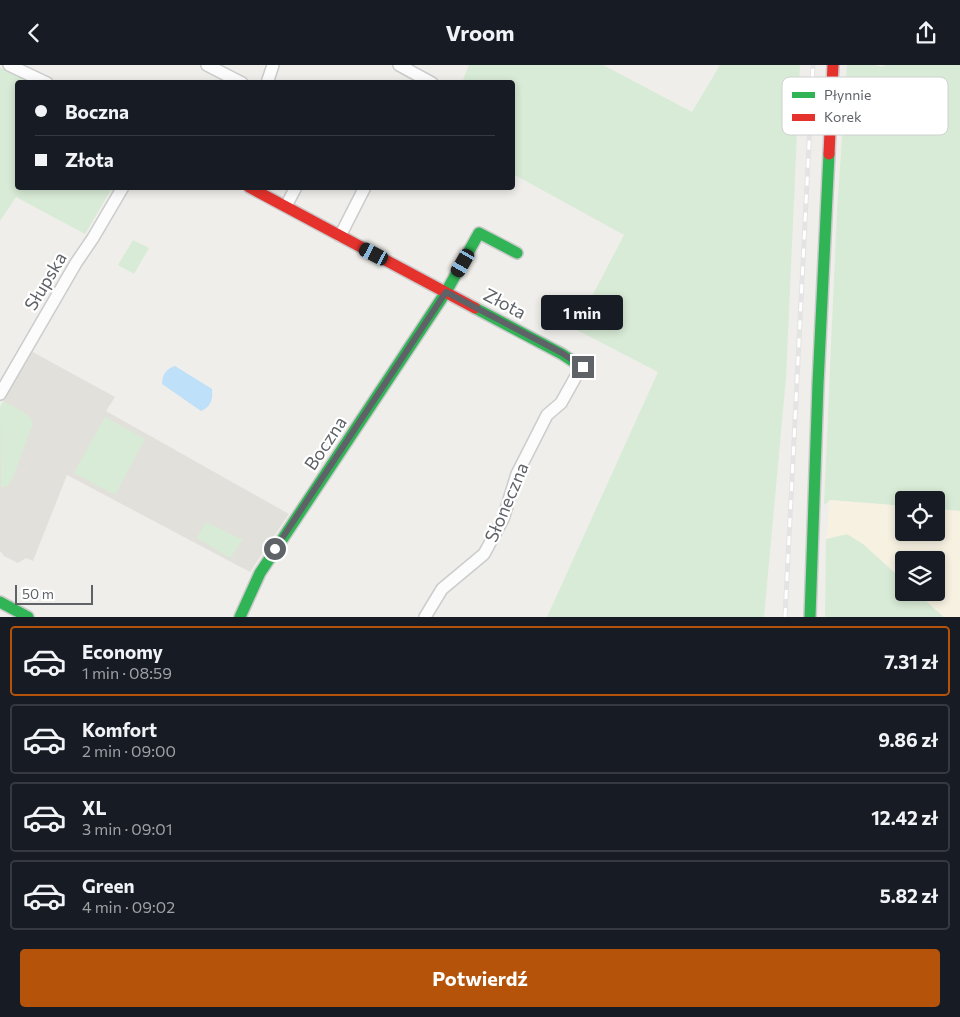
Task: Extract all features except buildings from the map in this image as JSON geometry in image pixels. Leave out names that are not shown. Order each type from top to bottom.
[{"type":"street","points":[[9,65],[40,80]]},
{"type":"street","points":[[207,65],[236,80]]},
{"type":"street","points":[[268,80],[274,65]]},
{"type":"street","points":[[399,65],[426,80]]},
{"type":"street","points":[[810,617],[818,384],[830,135]]},
{"type":"street","name":"Słupska","points":[[0,394],[76,263],[121,190]]},
{"type":"street","name":"Złota","points":[[255,190],[562,353],[583,367]]},
{"type":"street","points":[[286,206],[294,190]]},
{"type":"street","points":[[340,236],[363,190]]},
{"type":"street","name":"Boczna","points":[[240,617],[264,565],[446,292],[479,233],[517,253]]},
{"type":"street","name":"Słoneczna","points":[[425,617],[442,589],[450,580],[478,560],[488,548],[507,509],[517,474],[542,423],[550,411],[561,403],[575,378]]},
{"type":"street","points":[[0,602],[28,617]]},
{"type":"shaded area","points":[[31,351],[115,397],[106,411],[289,514],[250,572],[67,475],[33,561],[26,558],[18,563],[4,556],[0,551],[0,407]]},
{"type":"green space","points":[[469,65],[603,65],[692,112],[720,65],[800,65],[799,77],[782,77],[782,135],[797,135],[786,378],[764,617],[547,617],[658,372],[575,329],[624,235],[515,175],[515,80],[463,80]]},
{"type":"green space","points":[[847,65],[875,65],[882,67],[885,65],[960,65],[960,511],[945,510],[945,491],[895,491],[895,505],[830,500],[824,505],[842,135],[948,135],[948,77],[846,77]]},
{"type":"green space","points":[[0,68],[26,80],[15,80],[15,190],[111,190],[85,234],[16,197],[0,221]]},
{"type":"green space","points":[[133,240],[149,248],[134,274],[118,265]]},
{"type":"green space","points":[[3,401],[24,413],[33,423],[12,480],[7,486],[1,487],[0,407]]},
{"type":"green space","points":[[105,417],[145,439],[115,495],[74,473]]},
{"type":"green space","points":[[206,522],[243,540],[230,558],[197,538]]},
{"type":"green space","points":[[847,534],[863,544],[895,573],[895,601],[926,601],[944,617],[825,617],[826,539]]},
{"type":"sand","points":[[830,500],[895,505],[895,541],[945,541],[945,510],[960,511],[960,617],[944,617],[926,601],[945,601],[945,551],[895,551],[895,573],[863,544],[847,534],[826,539]]},
{"type":"water","points":[[175,366],[212,389],[211,402],[207,407],[201,411],[162,384],[165,373]]},
{"type":"railway","points":[[812,77],[813,65]]},
{"type":"railway","points":[[785,617],[809,135]]},
{"type":"traffic: fast","points":[[810,617],[818,384],[829,154]]},
{"type":"traffic: fast","points":[[240,617],[260,573],[446,292],[479,233],[517,253]]},
{"type":"traffic: fast","points":[[475,308],[562,354],[583,368]]},
{"type":"traffic: fast","points":[[0,602],[28,617]]},
{"type":"traffic: jam","points":[[832,77],[833,65]]},
{"type":"traffic: jam","points":[[829,154],[830,135]]},
{"type":"traffic: jam","points":[[255,190],[475,308]]},
{"type":"route","points":[[275,549],[446,292],[562,353],[583,367]]}]
